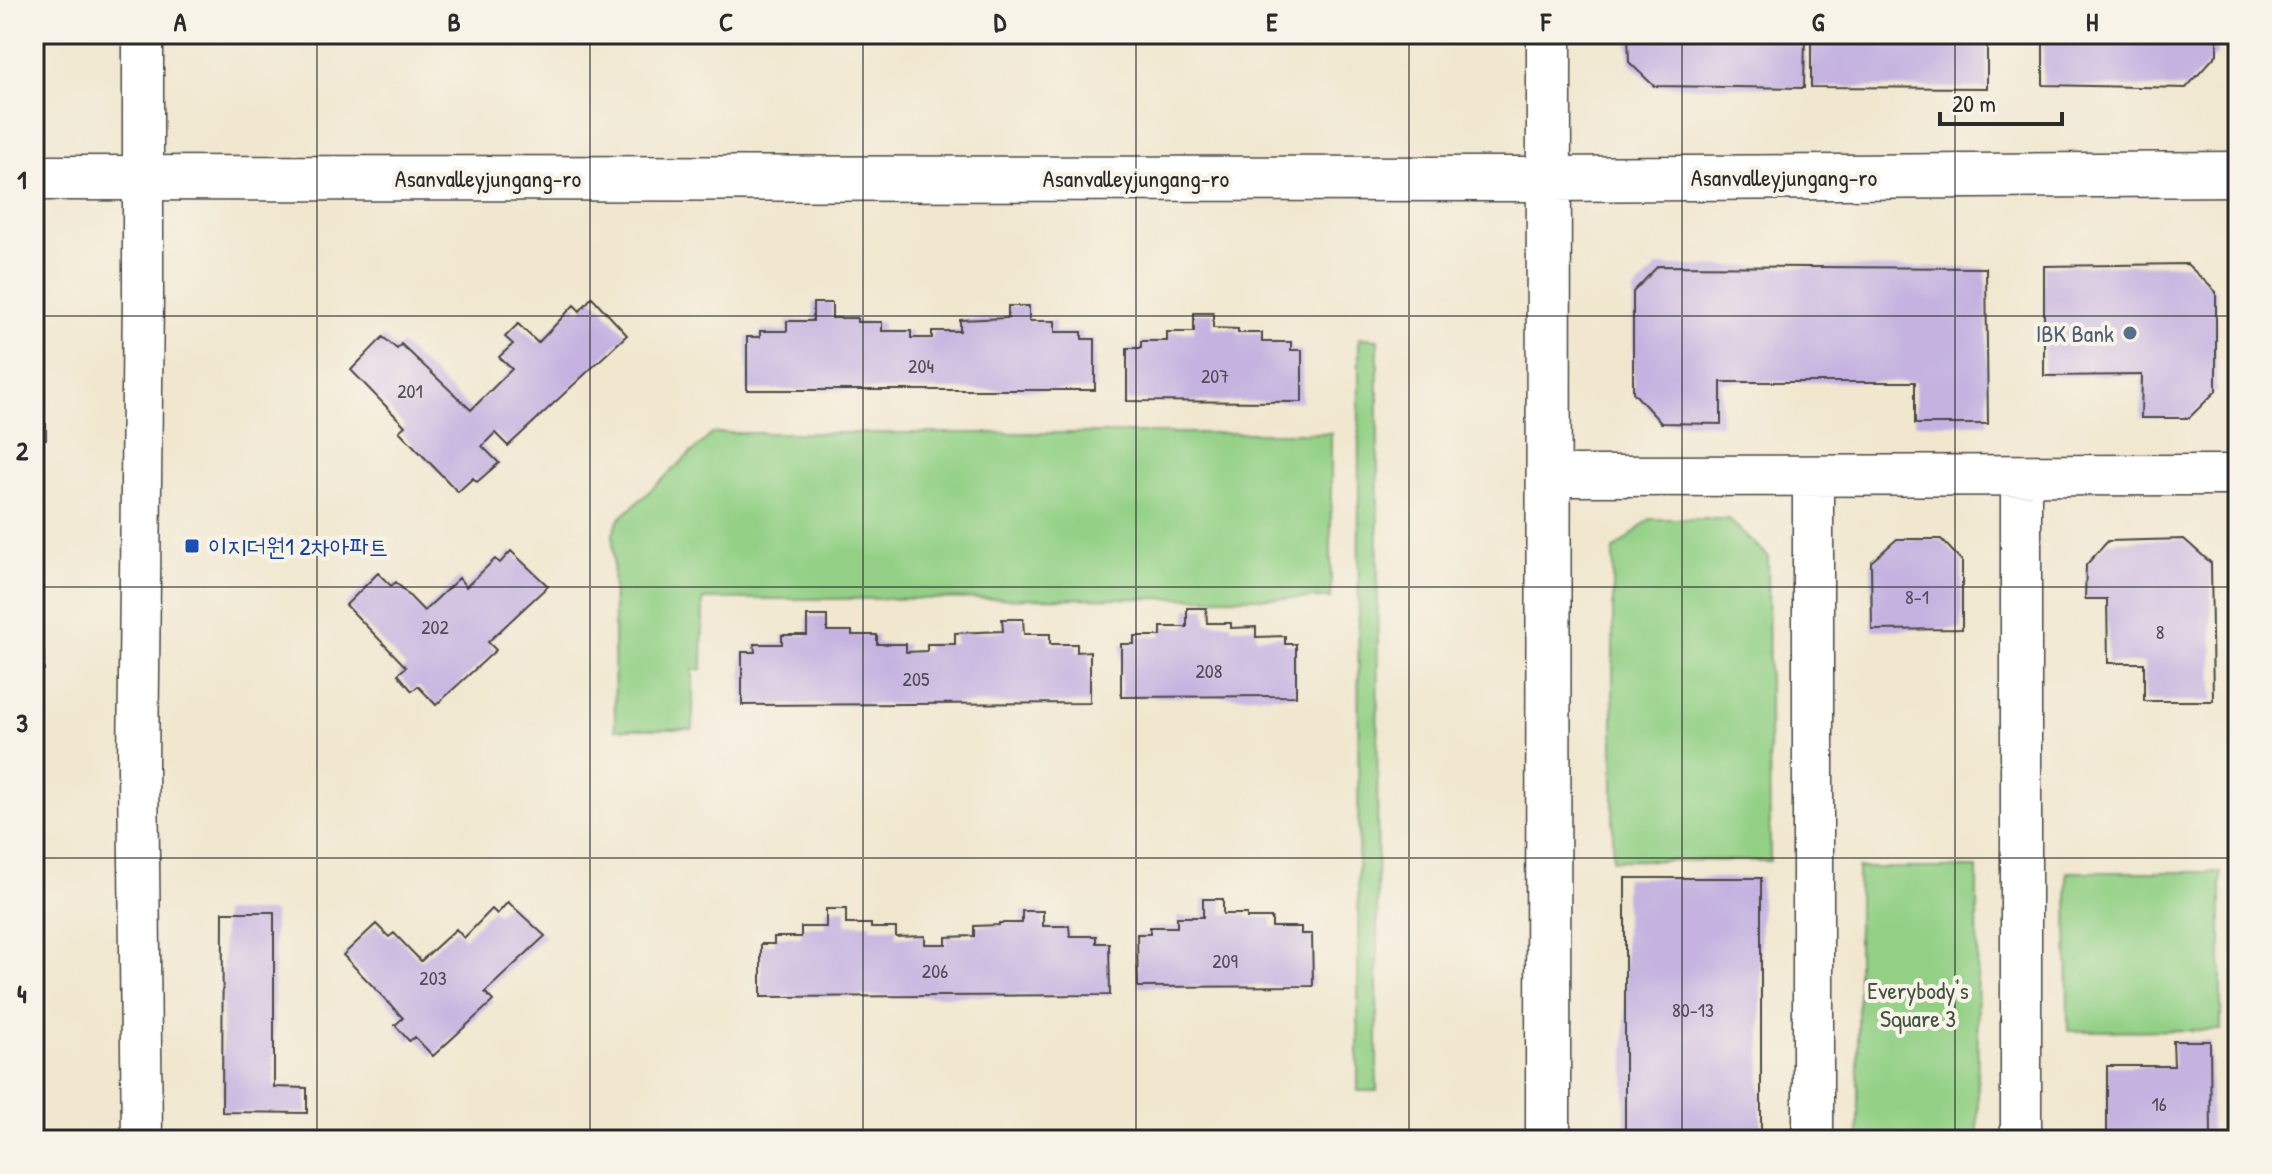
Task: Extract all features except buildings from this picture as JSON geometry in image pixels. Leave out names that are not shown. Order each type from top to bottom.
[{"type":"street","points":[[142,1140],[138,767],[143,34]]},
{"type":"street","points":[[1548,1140],[1549,34]]},
{"type":"street","name":"Asanvalleyjungang-ro","points":[[34,178],[1549,179],[2238,174]]},
{"type":"street","points":[[1550,476],[2238,475]]},
{"type":"street","points":[[1813,477],[1813,1140]]},
{"type":"street","points":[[2021,477],[2021,1140]]},
{"type":"green space","points":[[1359,338],[1378,339],[1377,1091],[1358,1091]]},
{"type":"green space","points":[[713,433],[1331,433],[1331,598],[703,599],[702,669],[693,670],[693,729],[615,729],[613,533],[619,519]]},
{"type":"green space","points":[[1650,519],[1728,519],[1768,556],[1770,861],[1613,860],[1613,551]]},
{"type":"green space","name":"Everybody's Square 3","points":[[1858,868],[1977,868],[1978,1140],[1858,1140]]},
{"type":"green space","points":[[2067,872],[2221,872],[2221,1030],[2068,1031]]},
{"type":"place","name":"IBK Bank","points":[[2130,333]]},
{"type":"place","name":"이지더원1 2차아파트","points":[[192,546]]}]
